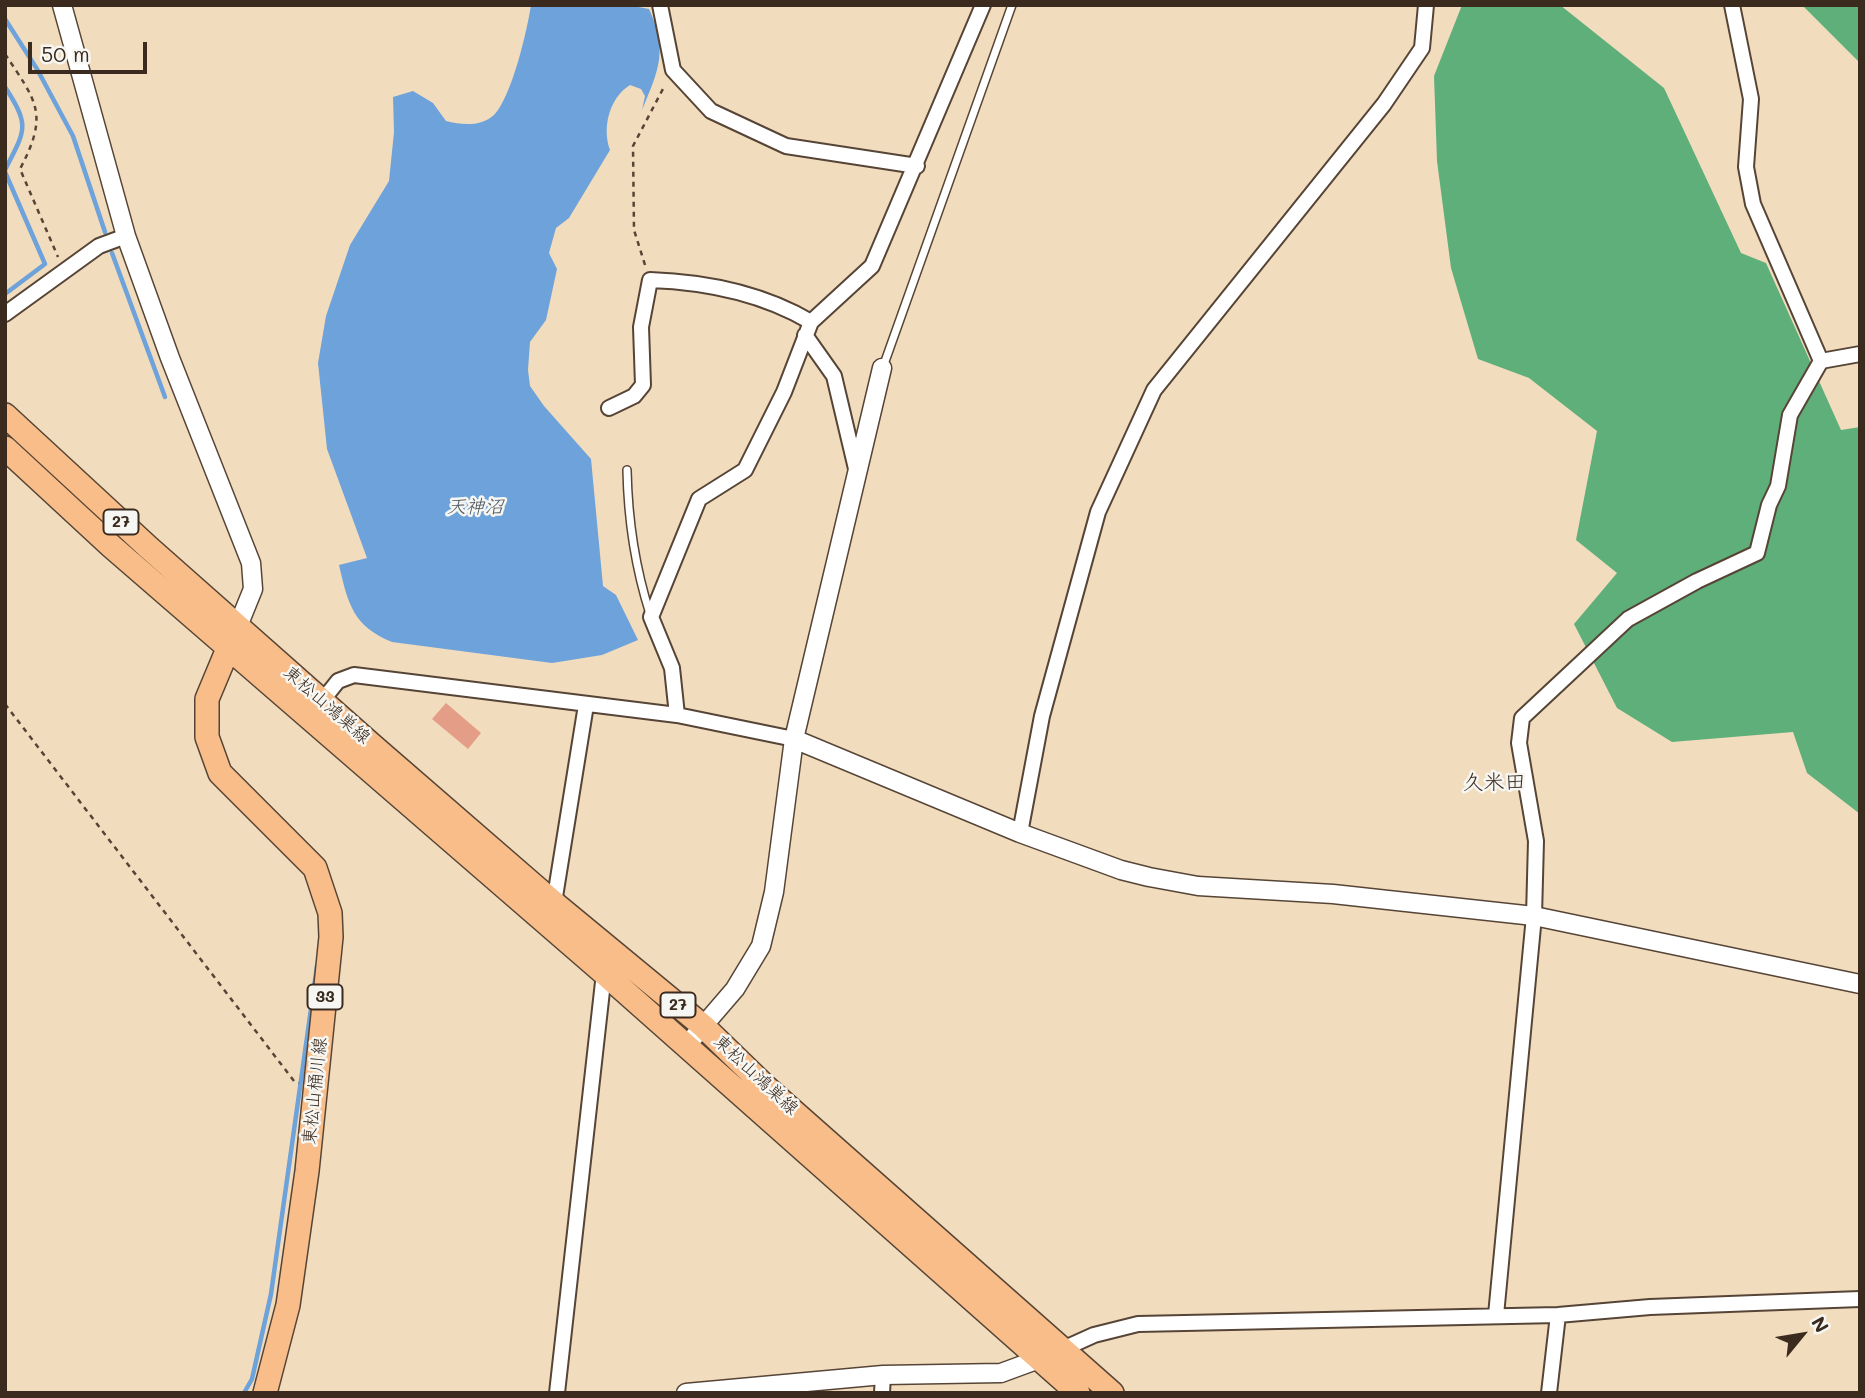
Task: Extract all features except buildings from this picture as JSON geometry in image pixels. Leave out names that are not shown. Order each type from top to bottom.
[{"type":"main road","name":"27","points":[[5,415],[233,636]]},
{"type":"main road","name":"27","points":[[5,448],[111,546],[233,636]]},
{"type":"main road","name":"東松山鴻巣線","points":[[233,636],[322,701],[554,903],[703,1026],[1053,1354],[1078,1393]]},
{"type":"main road","name":"東松山鴻巣線","points":[[233,636],[686,1046],[1053,1354],[1112,1393]]},
{"type":"main road","name":"東松山桶川線","points":[[233,636],[207,699],[207,737],[220,773],[315,868],[330,913],[316,1087],[288,1305],[265,1393]]},
{"type":"street","points":[[62,5],[126,236],[165,346],[251,562],[253,589],[233,636]]},
{"type":"street","points":[[660,5],[673,70],[711,111],[786,146],[916,166]]},
{"type":"street","points":[[677,715],[672,668],[651,617],[699,499],[745,470],[784,392],[808,328],[872,267],[983,5]]},
{"type":"street","points":[[1020,832],[1042,716],[1098,512],[1154,390],[1384,104],[1422,48],[1426,5]]},
{"type":"street","points":[[1732,5],[1751,99],[1746,167],[1753,204],[1821,361]]},
{"type":"street","points":[[5,314],[99,246],[126,236]]},
{"type":"street","points":[[609,408],[634,396],[643,385],[641,327],[650,280],[676,281],[747,293],[789,309],[808,328],[834,376],[858,478]]},
{"type":"street","points":[[1496,1315],[1534,916],[1536,841],[1519,743],[1522,718],[1628,619],[1697,580],[1757,553],[1769,505],[1778,486],[1790,415],[1821,361],[1860,354]]},
{"type":"street","points":[[686,1046],[736,989],[761,946],[774,891],[794,739],[882,368]]},
{"type":"street","points":[[322,701],[338,681],[354,675],[677,715],[794,739],[1020,832],[1121,870],[1198,886],[1334,894],[1534,916],[1860,984]]},
{"type":"street","points":[[554,903],[586,705]]},
{"type":"street","points":[[557,1393],[604,972]]},
{"type":"street","points":[[685,1393],[882,1384],[1001,1373],[1094,1335],[1138,1324],[1558,1315],[1650,1307],[1860,1299]]},
{"type":"street","points":[[1549,1393],[1558,1315]]},
{"type":"lane","points":[[882,368],[1012,5]]},
{"type":"lane","points":[[627,470],[628,510],[639,580],[651,617]]},
{"type":"path","points":[[5,54],[31,93],[38,113],[36,140],[20,169],[65,272]]},
{"type":"path","points":[[650,280],[634,230],[633,146],[673,70]]},
{"type":"path","points":[[5,704],[294,1081],[316,1087]]},
{"type":"green space","points":[[1462,5],[1560,5],[1664,88],[1741,253],[1766,263],[1841,430],[1860,427],[1860,814],[1807,773],[1793,732],[1672,742],[1617,708],[1574,624],[1617,573],[1576,540],[1597,431],[1529,378],[1478,359],[1451,268],[1437,161],[1434,76]]},
{"type":"green space","points":[[1802,5],[1860,5],[1860,63]]},
{"type":"water","name":"天神沼","points":[[531,5],[628,5],[649,9],[660,48],[657,71],[642,110],[645,96],[641,89],[630,85],[617,98],[609,114],[607,132],[610,150],[569,218],[556,228],[549,253],[557,269],[546,320],[530,342],[528,370],[530,386],[544,406],[591,459],[603,586],[616,595],[638,640],[602,655],[552,663],[392,642],[379,636],[360,621],[349,602],[339,565],[367,558],[327,449],[318,363],[326,316],[350,245],[389,181],[394,132],[393,97],[413,91],[433,103],[446,121],[471,124],[489,119],[501,106],[513,79]]},
{"type":"waterway","points":[[5,19],[37,69],[73,136],[105,232]]},
{"type":"waterway","points":[[5,87],[22,120],[21,137],[5,170]]},
{"type":"waterway","points":[[5,172],[45,264],[5,294]]},
{"type":"waterway","points":[[112,253],[165,397]]},
{"type":"waterway","points":[[244,1393],[252,1379],[271,1294],[317,966]]},
{"type":"district","name":"久米田","points":[[1494,783]]}]
